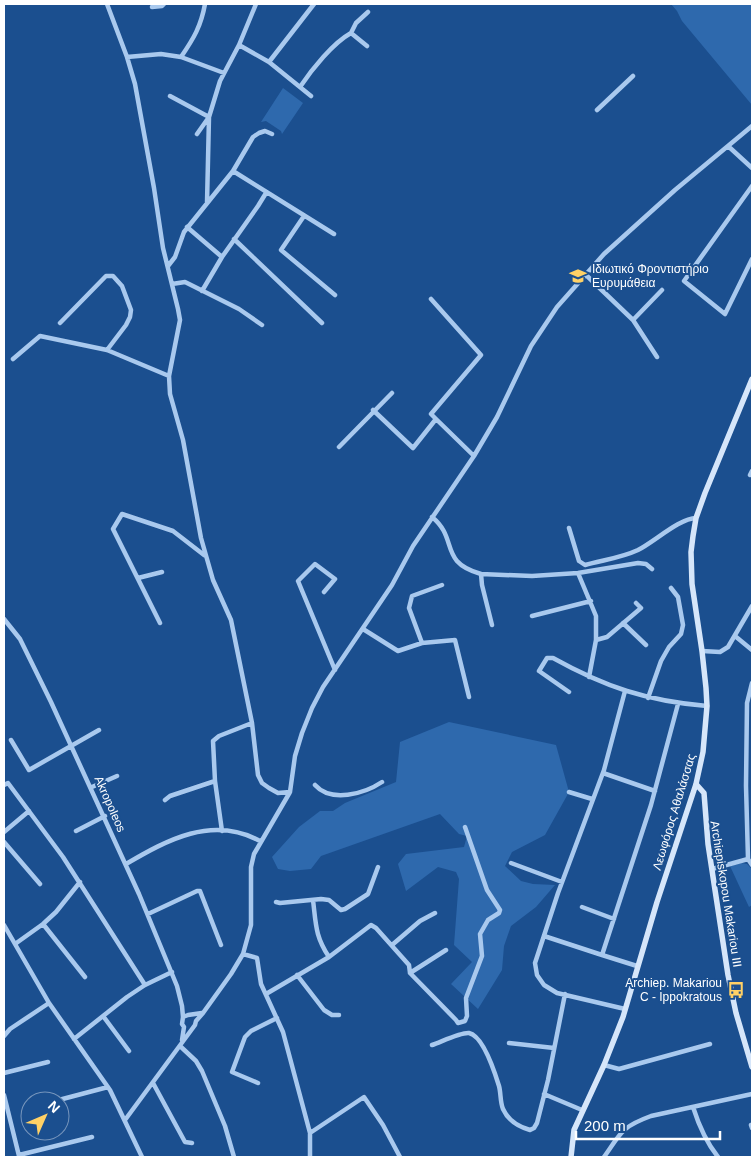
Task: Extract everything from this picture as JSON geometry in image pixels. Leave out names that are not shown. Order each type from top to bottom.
[{"type":"main road","name":"Λεωφόρος Αθαλάσσας","points":[[571,1157],[574,1130],[604,1065],[625,1009],[696,784],[703,752],[707,706],[702,652],[692,584],[691,552],[696,518],[752,379]]},
{"type":"main road","name":"Archiepiskopou Makariou III","points":[[696,784],[704,793],[704,815],[733,1001],[749,1048],[752,1067]]},
{"type":"street","points":[[107,4],[127,57],[138,101],[163,248],[180,320],[169,376],[170,394],[186,455],[205,556],[213,580],[231,620],[252,723],[257,753],[258,775],[262,783],[278,793],[290,792]]},
{"type":"street","points":[[152,7],[164,4]]},
{"type":"street","points":[[181,57],[194,38],[201,23],[205,4]]},
{"type":"street","points":[[206,204],[209,117],[220,81],[239,45],[256,4]]},
{"type":"street","points":[[269,62],[314,4]]},
{"type":"street","points":[[300,87],[307,76],[340,41],[351,34],[356,24],[368,12]]},
{"type":"street","points":[[351,34],[367,46]]},
{"type":"street","points":[[239,45],[269,62],[311,96]]},
{"type":"street","points":[[127,57],[161,54],[181,57],[224,73]]},
{"type":"street","points":[[597,110],[633,76]]},
{"type":"street","points":[[170,96],[209,117]]},
{"type":"street","points":[[197,134],[209,117]]},
{"type":"street","points":[[125,1120],[232,974],[243,954],[251,925],[251,867],[254,854],[290,792],[295,756],[302,733],[320,694],[334,670],[363,629],[432,517],[474,456],[497,417],[531,346],[557,307],[604,254],[675,190],[752,126]]},
{"type":"street","points":[[168,266],[187,227],[233,171],[253,138],[259,133],[266,131],[272,134]]},
{"type":"street","points":[[728,146],[752,168]]},
{"type":"street","points":[[233,171],[334,234]]},
{"type":"street","points":[[752,186],[684,281],[725,314],[752,259]]},
{"type":"street","points":[[202,291],[222,256],[266,193]]},
{"type":"street","points":[[304,216],[281,250],[335,295]]},
{"type":"street","points":[[187,227],[222,256]]},
{"type":"street","points":[[234,240],[322,323]]},
{"type":"street","points":[[586,275],[632,320],[657,357]]},
{"type":"street","points":[[60,323],[106,276],[112,276],[122,286],[131,310],[126,325],[107,350]]},
{"type":"street","points":[[172,284],[185,282],[239,309],[262,325]]},
{"type":"street","points":[[632,320],[662,290]]},
{"type":"street","points":[[431,299],[481,356],[431,414],[474,456]]},
{"type":"street","points":[[12,359],[40,336],[107,350],[169,376]]},
{"type":"street","points":[[339,447],[392,392]]},
{"type":"street","points":[[373,410],[414,448],[436,419]]},
{"type":"street","points":[[160,624],[113,529],[122,514],[173,531],[205,556]]},
{"type":"street","points":[[432,517],[440,523],[445,531],[453,557],[459,564],[481,574],[532,576],[578,573],[638,563],[646,564],[652,569]]},
{"type":"street","points":[[569,528],[579,561],[585,565],[620,557],[639,550],[686,520],[696,518]]},
{"type":"street","points":[[324,592],[335,579],[315,564],[298,582],[334,670]]},
{"type":"street","points":[[138,578],[162,572]]},
{"type":"street","points":[[578,573],[596,616],[596,640],[589,678]]},
{"type":"street","points":[[481,574],[492,626]]},
{"type":"street","points":[[422,643],[409,608],[412,596],[442,586]]},
{"type":"street","points":[[648,698],[661,661],[669,647],[680,634],[683,625],[678,597],[671,588]]},
{"type":"street","points":[[532,616],[591,601]]},
{"type":"street","points":[[596,640],[607,637],[641,608],[636,603]]},
{"type":"street","points":[[702,652],[720,652],[728,647],[752,606]]},
{"type":"street","name":"Akropoleos","points":[[4,618],[20,639],[92,787],[148,914],[172,972],[182,1006],[188,1016]]},
{"type":"street","points":[[624,623],[646,646]]},
{"type":"street","points":[[363,629],[398,651],[422,643],[455,640],[469,697]]},
{"type":"street","points":[[735,636],[752,650]]},
{"type":"street","points":[[569,692],[539,671],[548,658],[553,658],[589,678],[648,698],[678,704],[707,706]]},
{"type":"street","points":[[752,683],[747,703],[746,786],[748,859],[752,865]]},
{"type":"street","points":[[625,691],[603,773],[562,882],[535,963],[537,975],[544,985],[557,993],[625,1009]]},
{"type":"street","points":[[602,955],[656,791],[678,704]]},
{"type":"street","points":[[222,831],[215,781],[214,741],[219,736],[252,723]]},
{"type":"street","points":[[11,740],[29,770],[99,730]]},
{"type":"street","points":[[603,773],[656,791]]},
{"type":"street","points":[[92,787],[118,776]]},
{"type":"street","points":[[165,800],[170,796],[215,781]]},
{"type":"street","points":[[315,784],[325,793],[352,794],[368,790],[382,782]]},
{"type":"street","points":[[4,785],[8,783],[80,882],[145,986]]},
{"type":"street","points":[[746,786],[752,786]]},
{"type":"street","points":[[569,792],[592,799]]},
{"type":"street","points":[[4,832],[29,811]]},
{"type":"street","points":[[76,831],[105,816]]},
{"type":"street","points":[[266,994],[329,957],[371,924],[409,965],[410,973],[458,1023],[465,1021],[467,1016],[466,998],[482,956],[480,934],[488,920],[499,913],[500,910],[487,890],[465,827]]},
{"type":"street","points":[[126,864],[155,847],[188,833],[222,831],[260,841]]},
{"type":"street","points":[[4,842],[40,884]]},
{"type":"street","points":[[712,870],[748,859]]},
{"type":"street","points":[[511,864],[562,882]]},
{"type":"street","points":[[276,902],[329,900],[341,910],[345,909],[368,894],[378,866]]},
{"type":"street","points":[[15,944],[56,912],[80,882]]},
{"type":"street","points":[[148,914],[200,891],[221,945]]},
{"type":"street","points":[[313,900],[316,932],[320,943],[329,957]]},
{"type":"street","points":[[582,907],[614,919]]},
{"type":"street","points":[[392,945],[420,921],[435,913]]},
{"type":"street","points":[[43,924],[85,977]]},
{"type":"street","points":[[4,925],[49,1003],[108,1087],[142,1157]]},
{"type":"street","points":[[544,936],[637,966]]},
{"type":"street","points":[[410,973],[446,950]]},
{"type":"street","points":[[243,954],[257,958],[261,984],[283,1032],[310,1133],[310,1157]]},
{"type":"street","points":[[74,1039],[127,998],[172,972]]},
{"type":"street","points":[[297,975],[324,1010],[332,1015],[339,1015]]},
{"type":"street","points":[[432,1045],[467,1033],[473,1035],[483,1046],[489,1059],[499,1086],[503,1109],[511,1120],[520,1127],[530,1130],[534,1128],[544,1094],[565,994]]},
{"type":"street","points":[[4,1036],[10,1029],[49,1003]]},
{"type":"street","points":[[180,1045],[184,1027],[182,1021],[188,1016],[203,1013]]},
{"type":"street","points":[[103,1016],[129,1051]]},
{"type":"street","points":[[188,1016],[196,1021]]},
{"type":"street","points":[[258,1083],[232,1072],[245,1037],[251,1031],[277,1018]]},
{"type":"street","points":[[184,1027],[192,1028]]},
{"type":"street","points":[[509,1043],[554,1048]]},
{"type":"street","points":[[604,1065],[619,1069],[710,1044]]},
{"type":"street","points":[[180,1045],[196,1061],[202,1071],[225,1126],[234,1157]]},
{"type":"street","points":[[4,1074],[48,1062]]},
{"type":"street","points":[[153,1083],[185,1142],[192,1143]]},
{"type":"street","points":[[70,1097],[108,1087]]},
{"type":"street","points":[[544,1094],[582,1110]]},
{"type":"street","points":[[604,1157],[618,1135],[625,1128],[651,1116],[752,1094]]},
{"type":"street","points":[[4,1095],[6,1113],[19,1156],[92,1137]]},
{"type":"street","points":[[310,1133],[364,1097],[383,1125],[400,1157]]},
{"type":"street","points":[[693,1107],[700,1128],[710,1147],[718,1157]]},
{"type":"shaded area","points":[[671,4],[752,4],[752,105],[682,21]]},
{"type":"shaded area","points":[[283,88],[303,103],[282,134],[281,131],[266,121],[261,122]]},
{"type":"shaded area","points":[[449,722],[556,745],[569,792],[545,835],[512,852],[505,866],[521,881],[533,884],[555,885],[536,907],[511,926],[504,946],[502,970],[478,1009],[451,984],[472,962],[454,945],[459,879],[456,872],[438,867],[406,891],[398,864],[406,854],[464,847],[467,836],[459,834],[440,814],[321,856],[311,869],[290,871],[278,869],[272,857],[299,827],[320,811],[333,811],[345,803],[396,782],[400,742]]},
{"type":"shaded area","points":[[741,863],[747,864],[752,869],[752,905],[749,907],[730,866]]},
{"type":"place","name":"Ιδιωτικό Φροντιστήριο Ευρυμάθεια","points":[[578,276]]},
{"type":"place","name":"Archiep. Makariou C - Ippokratous","points":[[736,990]]}]
